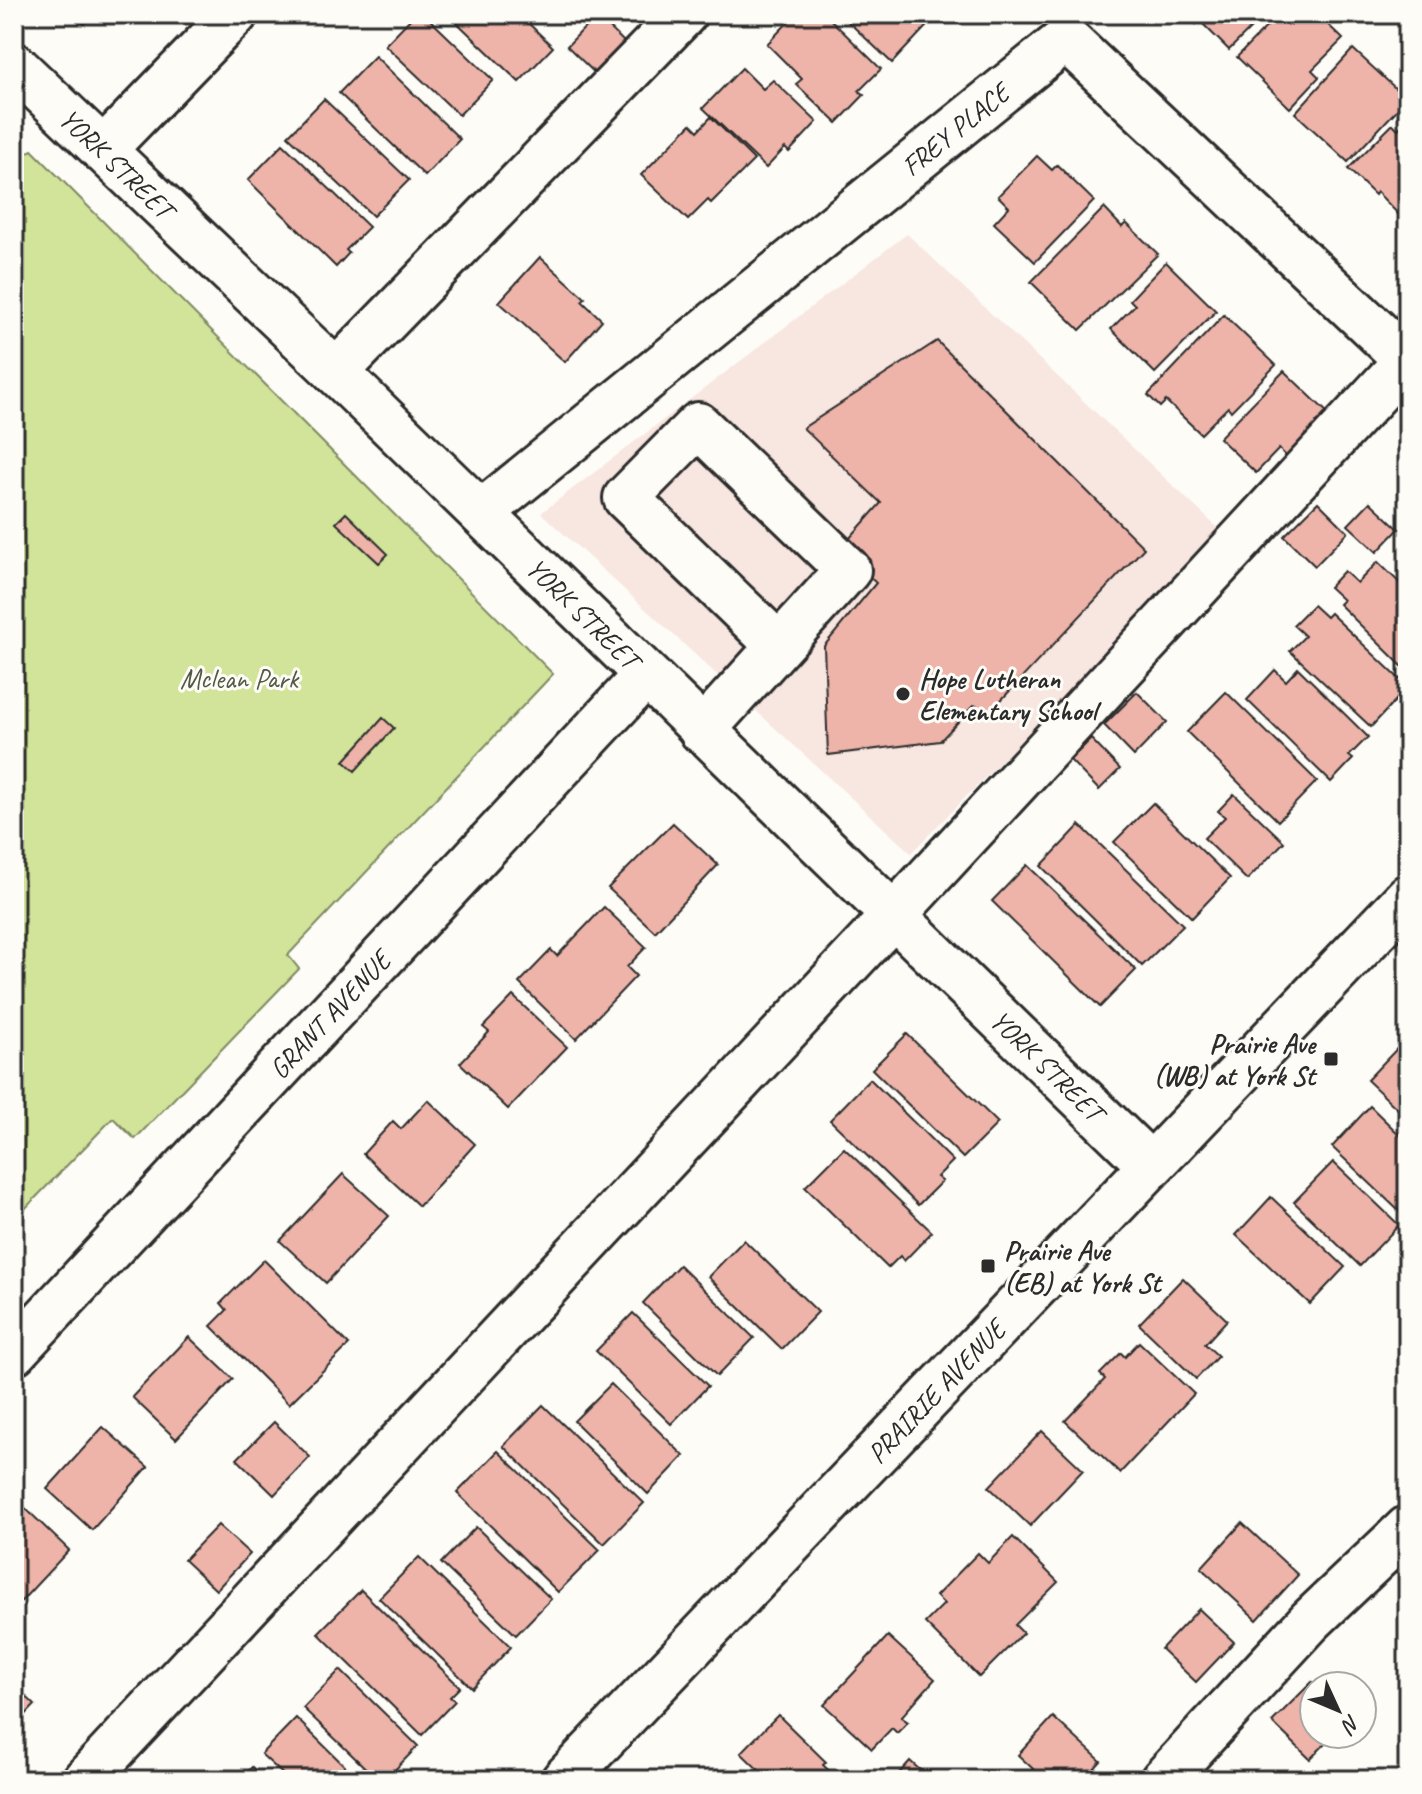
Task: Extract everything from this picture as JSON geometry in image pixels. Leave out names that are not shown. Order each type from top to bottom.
[{"type":"street","points":[[103,150],[235,14]]},
{"type":"street","points":[[336,372],[684,14]]},
{"type":"street","name":"FREY PLACE","points":[[481,513],[1066,39],[1408,359]]},
{"type":"street","name":"YORK STREET","points":[[14,65],[336,372],[1150,1165]]},
{"type":"street","points":[[85,1780],[893,916],[1408,359]]},
{"type":"street","points":[[702,731],[848,570],[698,425],[626,498],[779,646]]},
{"type":"street","name":"GRANT AVENUE","points":[[14,1352],[646,675]]},
{"type":"street","name":"PRAIRIE AVENUE","points":[[564,1780],[1408,897]]},
{"type":"street","points":[[1163,1780],[1310,1621],[1408,1528]]},
{"type":"shaded area","name":"Hope Lutheran Elementary School","points":[[907,234],[1224,534],[911,853],[541,513]]},
{"type":"green space","name":"Mclean Park","points":[[32,150],[553,674],[288,955],[299,969],[135,1139],[113,1118],[14,1220],[14,159]]},
{"type":"building","points":[[74,14],[93,14],[84,24]]},
{"type":"building","points":[[415,14],[424,14],[493,80],[459,115],[385,45]]},
{"type":"building","points":[[448,14],[519,14],[553,47],[519,82]]},
{"type":"building","points":[[796,14],[825,14],[881,69],[859,91],[864,95],[837,123],[796,84],[802,79],[767,44]]},
{"type":"building","points":[[840,14],[938,14],[892,63]]},
{"type":"building","points":[[1186,14],[1265,14],[1229,50],[1199,20],[1196,24]]},
{"type":"building","points":[[1279,14],[1317,14],[1343,39],[1312,70],[1319,77],[1290,108],[1237,57]]},
{"type":"building","points":[[597,15],[631,49],[601,79],[567,46]]},
{"type":"building","points":[[1353,49],[1407,99],[1348,162],[1295,113]]},
{"type":"building","points":[[375,56],[460,139],[425,176],[339,93]]},
{"type":"building","points":[[742,68],[763,89],[773,80],[817,122],[789,152],[785,148],[766,168],[703,108]]},
{"type":"building","points":[[324,99],[409,180],[373,216],[288,136]]},
{"type":"building","points":[[711,117],[754,160],[711,203],[708,200],[688,220],[641,175],[691,124],[698,131]]},
{"type":"building","points":[[1408,119],[1408,212],[1402,218],[1377,192],[1375,195],[1348,169],[1393,124],[1398,129]]},
{"type":"building","points":[[283,144],[369,227],[346,250],[349,253],[336,267],[248,180]]},
{"type":"building","points":[[1037,156],[1052,170],[1057,165],[1094,201],[1035,262],[994,223],[1009,207],[998,196]]},
{"type":"building","points":[[1104,208],[1122,227],[1126,223],[1158,254],[1080,330],[1031,282]]},
{"type":"building","points":[[540,257],[585,298],[582,301],[602,320],[565,362],[499,302]]},
{"type":"building","points":[[1166,262],[1216,311],[1155,373],[1111,329],[1135,305],[1130,300]]},
{"type":"building","points":[[1224,315],[1276,365],[1231,411],[1228,407],[1201,434],[1166,401],[1160,407],[1148,395]]},
{"type":"building","points":[[937,341],[1144,548],[989,713],[974,705],[940,741],[828,755],[824,646],[876,583],[840,549],[881,503],[803,428]]},
{"type":"building","points":[[1284,371],[1332,417],[1290,460],[1279,449],[1256,473],[1219,438]]},
{"type":"building","points":[[1318,502],[1348,532],[1315,566],[1284,536]]},
{"type":"building","points":[[1370,502],[1399,529],[1377,552],[1348,525]]},
{"type":"building","points":[[346,513],[388,554],[379,563],[336,523]]},
{"type":"building","points":[[1378,562],[1408,591],[1408,672],[1339,604],[1343,600],[1329,587],[1344,571],[1357,583]]},
{"type":"building","points":[[1313,605],[1326,617],[1330,613],[1408,687],[1371,727],[1290,651],[1305,636],[1293,625]]},
{"type":"building","points":[[1298,668],[1368,737],[1349,756],[1353,759],[1331,782],[1247,700],[1275,670],[1286,681]]},
{"type":"building","points":[[1137,692],[1167,722],[1134,756],[1104,725]]},
{"type":"building","points":[[1226,692],[1317,781],[1278,821],[1187,732]]},
{"type":"building","points":[[383,718],[394,728],[355,771],[344,761]]},
{"type":"building","points":[[1091,739],[1120,769],[1099,790],[1070,760]]},
{"type":"building","points":[[1234,794],[1284,842],[1247,880],[1204,838],[1225,817],[1218,811]]},
{"type":"building","points":[[1153,803],[1230,878],[1192,918],[1114,842]]},
{"type":"building","points":[[673,823],[718,865],[655,932],[608,888]]},
{"type":"building","points":[[1080,825],[1183,925],[1142,966],[1041,866]]},
{"type":"building","points":[[1027,865],[1136,970],[1100,1007],[992,901]]},
{"type":"building","points":[[604,907],[646,947],[627,967],[636,976],[576,1039],[519,983],[551,950],[557,956]]},
{"type":"building","points":[[513,996],[567,1047],[508,1109],[460,1063],[489,1032],[483,1027]]},
{"type":"building","points":[[907,1034],[998,1123],[963,1158],[872,1069]]},
{"type":"building","points":[[1408,1037],[1408,1119],[1367,1080]]},
{"type":"building","points":[[870,1079],[953,1161],[937,1177],[942,1181],[918,1205],[830,1120]]},
{"type":"building","points":[[428,1100],[475,1144],[419,1206],[363,1154],[393,1121],[401,1129]]},
{"type":"building","points":[[1370,1106],[1408,1143],[1408,1205],[1401,1213],[1332,1147]]},
{"type":"building","points":[[844,1148],[932,1232],[904,1261],[900,1256],[888,1268],[805,1187]]},
{"type":"building","points":[[1333,1162],[1399,1225],[1360,1266],[1294,1202]]},
{"type":"building","points":[[343,1174],[389,1216],[326,1283],[280,1241]]},
{"type":"building","points":[[1271,1197],[1345,1267],[1310,1304],[1236,1235]]},
{"type":"building","points":[[744,1240],[818,1312],[782,1349],[708,1277]]},
{"type":"building","points":[[264,1260],[349,1345],[289,1404],[211,1326],[227,1310],[221,1303]]},
{"type":"building","points":[[679,1265],[754,1338],[717,1376],[643,1303]]},
{"type":"building","points":[[1183,1278],[1227,1320],[1205,1344],[1218,1356],[1196,1379],[1139,1324]]},
{"type":"building","points":[[633,1313],[708,1386],[671,1424],[596,1351]]},
{"type":"building","points":[[189,1337],[233,1379],[176,1439],[132,1397]]},
{"type":"building","points":[[1139,1342],[1194,1394],[1120,1473],[1065,1421],[1105,1379],[1100,1374],[1121,1353],[1125,1357]]},
{"type":"building","points":[[611,1384],[684,1456],[648,1494],[574,1421]]},
{"type":"building","points":[[543,1405],[644,1503],[604,1544],[503,1446]]},
{"type":"building","points":[[274,1422],[310,1457],[274,1495],[237,1459]]},
{"type":"building","points":[[103,1427],[148,1467],[92,1530],[47,1489]]},
{"type":"building","points":[[1042,1431],[1083,1470],[1030,1526],[989,1487]]},
{"type":"building","points":[[498,1451],[600,1550],[558,1592],[457,1493]]},
{"type":"building","points":[[22,1505],[69,1550],[14,1609],[14,1514]]},
{"type":"building","points":[[1242,1523],[1298,1575],[1257,1620],[1201,1568]]},
{"type":"building","points":[[218,1525],[250,1554],[216,1590],[184,1560]]},
{"type":"building","points":[[476,1527],[551,1599],[516,1635],[441,1563]]},
{"type":"building","points":[[1013,1537],[1058,1582],[1015,1625],[1023,1633],[979,1677],[925,1623],[944,1604],[936,1596],[978,1553],[988,1563]]},
{"type":"building","points":[[419,1557],[511,1647],[472,1688],[379,1598]]},
{"type":"building","points":[[361,1590],[460,1687],[450,1697],[455,1701],[422,1735],[318,1633]]},
{"type":"building","points":[[1199,1609],[1234,1642],[1196,1682],[1161,1649]]},
{"type":"building","points":[[888,1636],[935,1679],[901,1717],[908,1722],[897,1733],[892,1728],[872,1749],[824,1705]]},
{"type":"building","points":[[340,1670],[418,1746],[385,1780],[378,1780],[303,1708]]},
{"type":"building","points":[[14,1685],[35,1705],[14,1727]]},
{"type":"building","points":[[1298,1696],[1298,1747],[1272,1722]]},
{"type":"building","points":[[778,1715],[826,1762],[823,1765],[839,1780],[769,1780],[741,1753]]},
{"type":"building","points":[[1053,1717],[1101,1761],[1084,1780],[1045,1780],[1018,1755]]},
{"type":"building","points":[[296,1718],[359,1780],[289,1780],[261,1754]]},
{"type":"building","points":[[1301,1750],[1319,1750],[1310,1759]]},
{"type":"building","points":[[910,1761],[931,1780],[893,1780]]},
{"type":"building","points":[[252,1767],[265,1780],[239,1780]]},
{"type":"place","name":"Hope Lutheran Elementary School","points":[[903,694]]},
{"type":"place","name":"Prairie Ave (WB) at York St","points":[[1331,1059]]},
{"type":"place","name":"Prairie Ave (EB) at York St","points":[[988,1266]]}]
